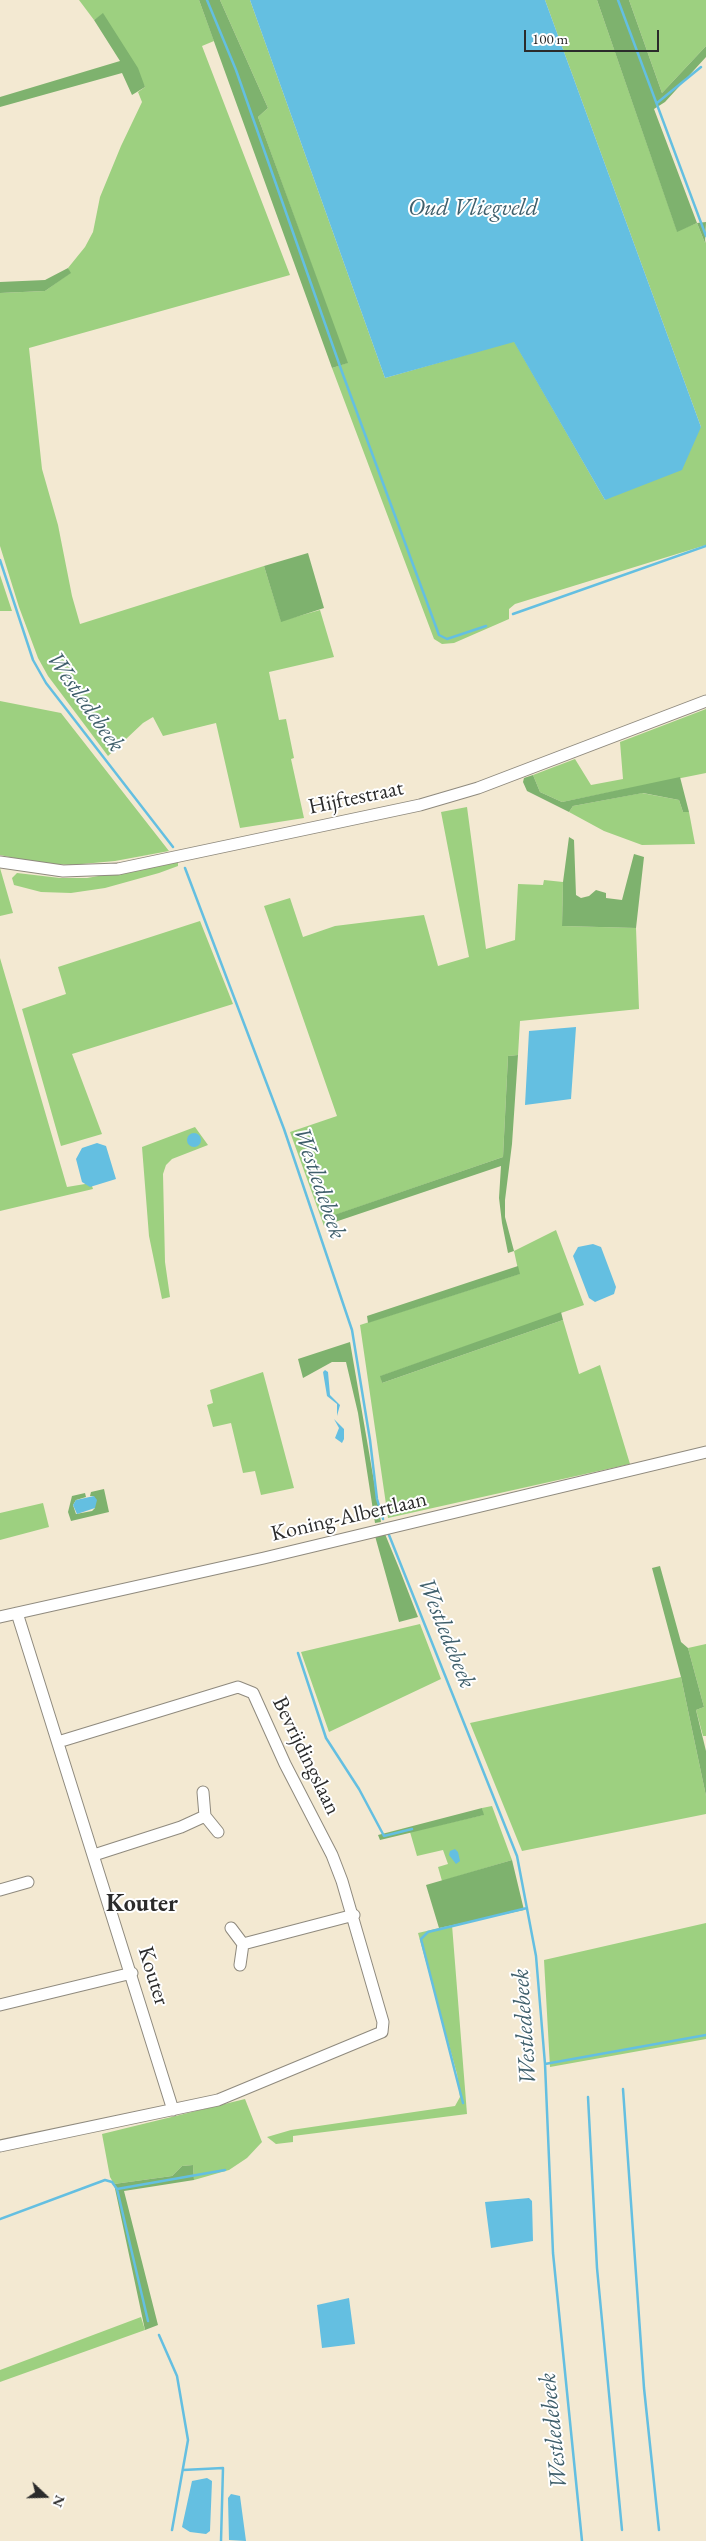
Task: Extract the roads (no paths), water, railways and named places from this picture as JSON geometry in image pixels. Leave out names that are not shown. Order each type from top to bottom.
[{"type":"street","name":"Hijftestraat","points":[[0,862],[62,872],[118,868],[420,805],[478,788],[706,701]]},
{"type":"street","name":"Koning-Albertlaan","points":[[0,1617],[264,1558],[706,1452]]},
{"type":"street","name":"Kouter","points":[[17,1613],[132,1973],[173,2110]]},
{"type":"street","name":"Bevrijdingslaan","points":[[58,1742],[238,1687],[249,1690],[256,1700],[285,1764],[332,1855],[354,1916],[383,2022],[382,2032],[218,2100],[173,2110]]},
{"type":"street","points":[[203,1792],[205,1816],[218,1832]]},
{"type":"street","points":[[94,1855],[181,1827],[205,1816]]},
{"type":"street","points":[[0,1890],[28,1882]]},
{"type":"street","points":[[243,1944],[354,1916]]},
{"type":"street","points":[[231,1928],[243,1944],[240,1965]]},
{"type":"street","points":[[0,2005],[132,1973]]},
{"type":"street","points":[[0,2146],[173,2110]]},
{"type":"water","name":"Oud Vliegveld","points":[[250,0],[545,0],[701,427],[682,470],[605,500],[514,342],[385,378]]},
{"type":"water","points":[[576,1027],[571,1099],[525,1105],[529,1031]]},
{"type":"water","points":[[194,1133],[199,1135],[201,1140],[199,1145],[194,1147],[189,1145],[187,1140],[189,1135]]},
{"type":"water","points":[[97,1143],[106,1146],[116,1179],[90,1187],[82,1182],[76,1159],[82,1148]]},
{"type":"water","points":[[593,1244],[601,1247],[616,1287],[614,1294],[595,1302],[589,1298],[573,1256],[578,1247]]},
{"type":"water","points":[[325,1370],[328,1372],[330,1395],[340,1405],[337,1416],[337,1404],[327,1396],[323,1372]]},
{"type":"water","points":[[334,1419],[344,1429],[342,1443],[335,1438],[339,1428]]},
{"type":"water","points":[[94,1496],[97,1500],[95,1508],[77,1514],[73,1505],[76,1500]]},
{"type":"water","points":[[455,1849],[458,1852],[460,1861],[456,1864],[449,1855],[450,1851]]},
{"type":"water","points":[[529,2198],[532,2201],[533,2241],[491,2248],[485,2202]]},
{"type":"water","points":[[349,2298],[355,2344],[322,2348],[317,2305]]},
{"type":"water","points":[[207,2478],[212,2481],[210,2531],[206,2534],[190,2532],[182,2527],[192,2481]]},
{"type":"water","points":[[231,2494],[240,2496],[246,2541],[229,2540],[228,2498]]},
{"type":"waterway","points":[[207,0],[236,70],[342,372],[439,635],[447,639],[486,626]]},
{"type":"waterway","points":[[618,0],[706,236]]},
{"type":"waterway","points":[[657,103],[701,67]]},
{"type":"waterway","points":[[513,614],[706,546]]},
{"type":"waterway","name":"Westledebeek","points":[[0,560],[33,660],[46,683],[173,847]]},
{"type":"waterway","name":"Westledebeek","points":[[185,868],[284,1129],[352,1330],[370,1440],[377,1499],[383,1519]]},
{"type":"waterway","name":"Westledebeek","points":[[389,1535],[517,1856],[536,1956],[545,2064],[553,2253],[582,2541]]},
{"type":"waterway","points":[[298,1653],[326,1738],[359,1789],[384,1836],[412,1829]]},
{"type":"waterway","points":[[463,2103],[421,1939],[428,1932],[527,1908]]},
{"type":"waterway","points":[[545,2064],[706,2035]]},
{"type":"waterway","points":[[623,2089],[644,2388],[659,2530]]},
{"type":"waterway","points":[[588,2097],[597,2268],[622,2530]]},
{"type":"waterway","points":[[148,2321],[117,2189],[225,2170]]},
{"type":"waterway","points":[[0,2219],[105,2180],[112,2182],[117,2189]]},
{"type":"waterway","points":[[159,2335],[177,2376],[188,2440],[172,2530]]},
{"type":"waterway","points":[[183,2470],[223,2468],[221,2541]]},
{"type":"district","name":"Kouter","points":[[142,1904]]}]
